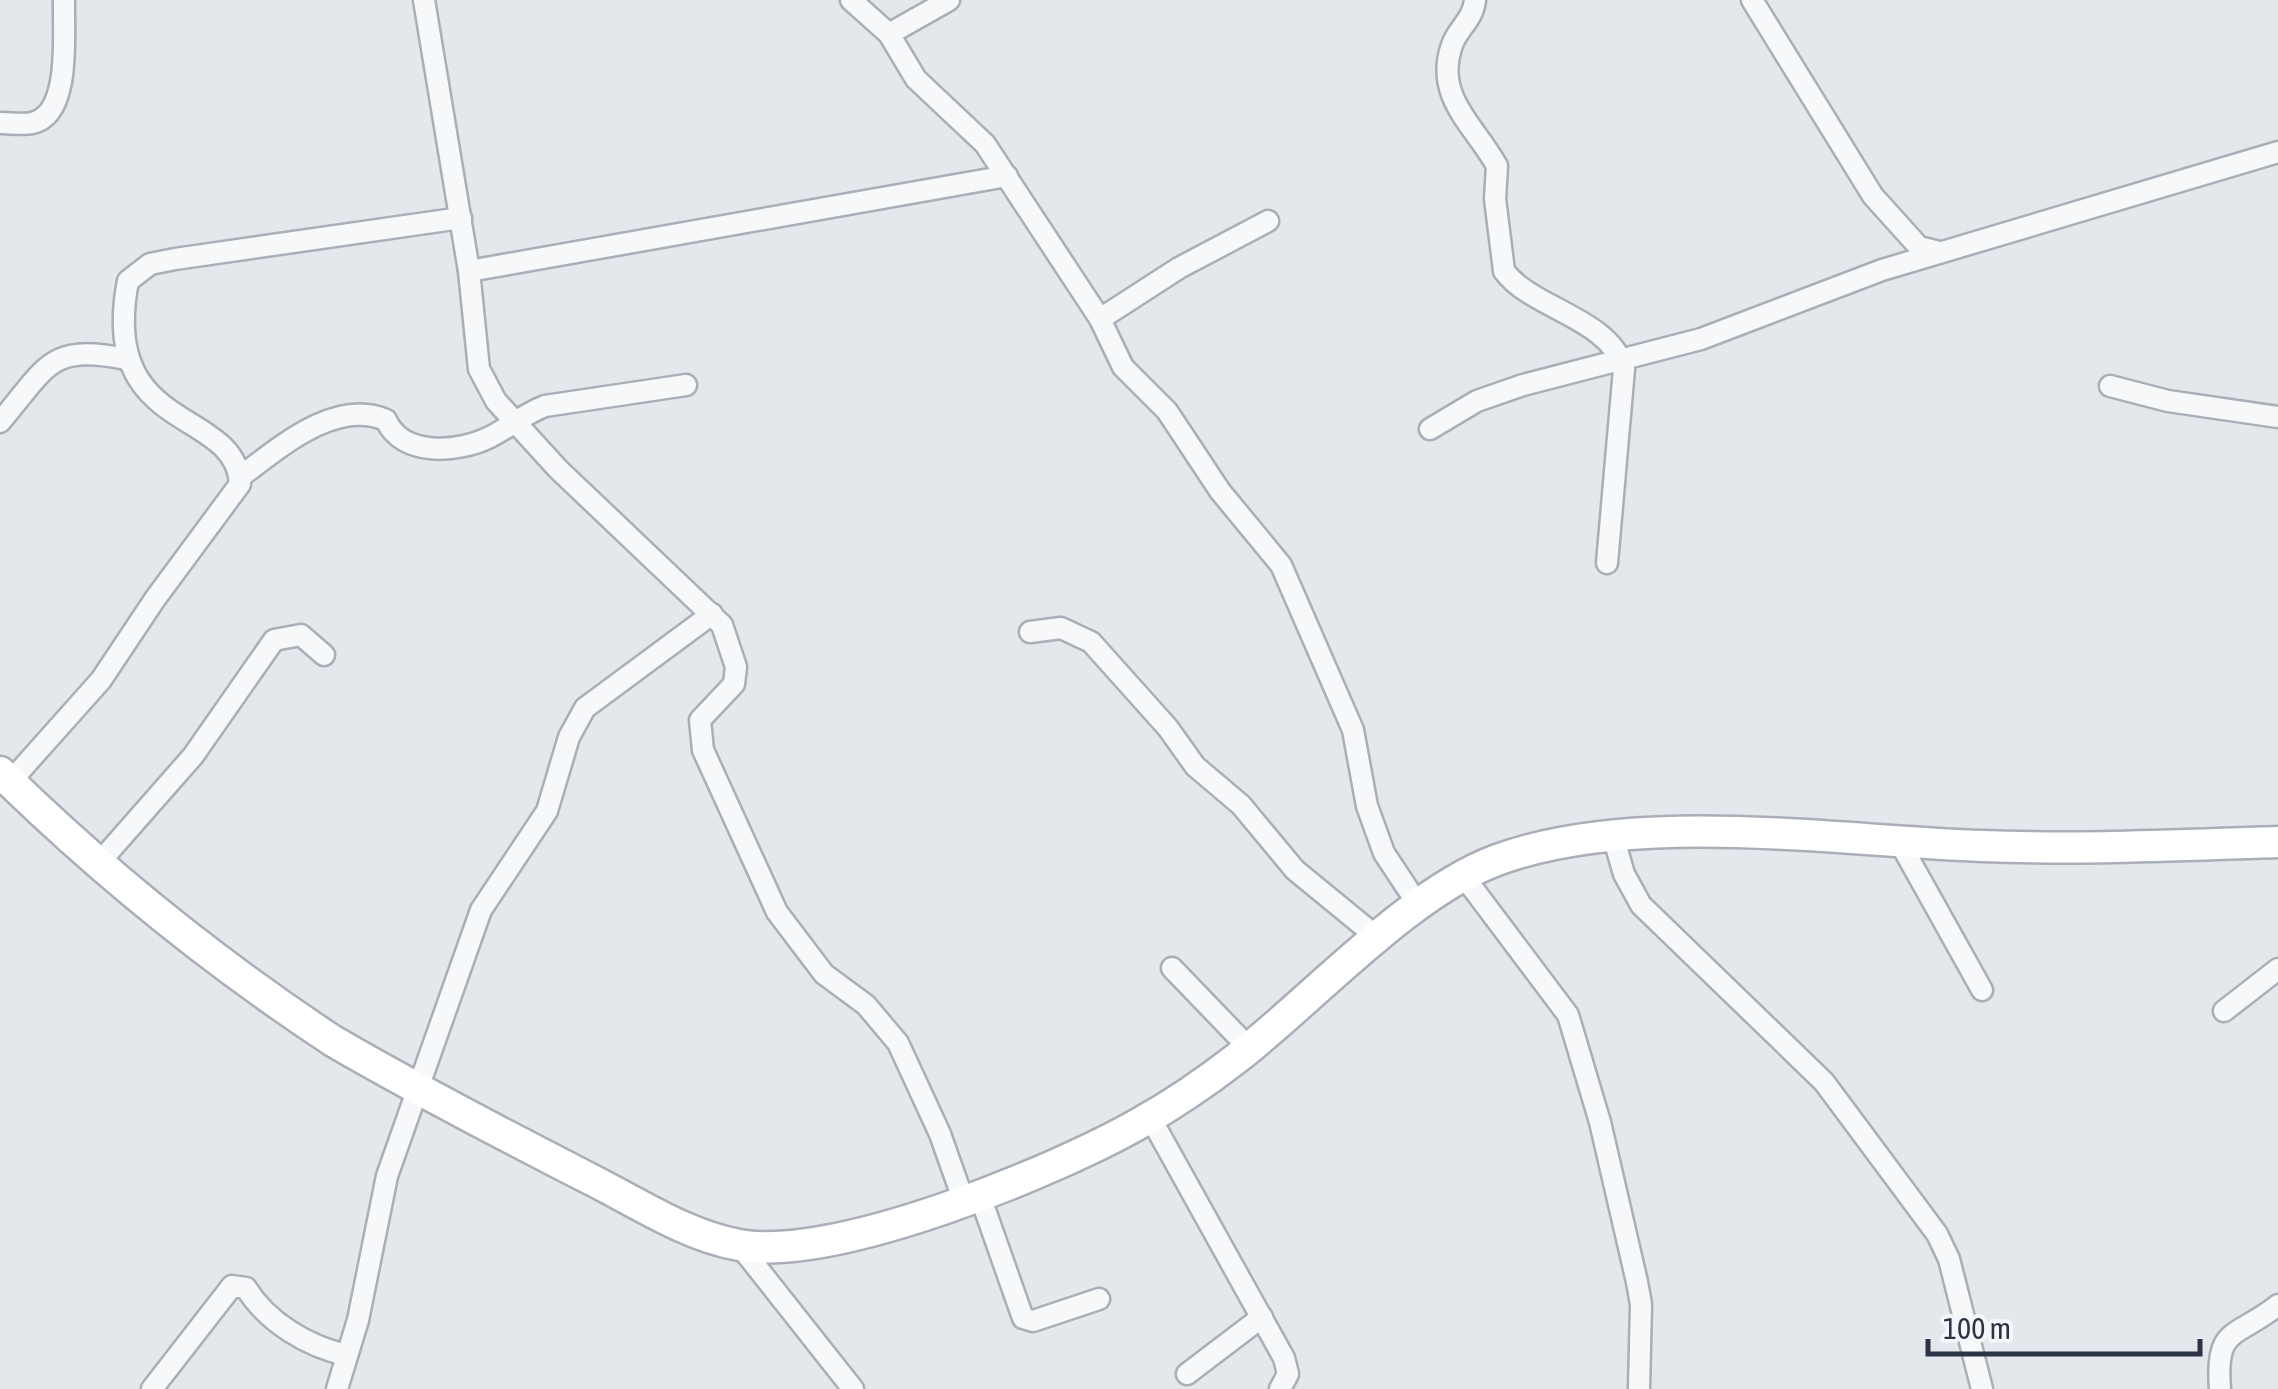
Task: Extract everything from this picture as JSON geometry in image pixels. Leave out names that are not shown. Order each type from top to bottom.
[{"type":"street","points":[[0,123],[33,124],[51,114],[61,88],[64,0]]},
{"type":"street","points":[[424,0],[469,271],[479,368],[496,401],[727,633],[736,667],[734,684],[706,713],[698,732],[728,808],[777,912],[824,974],[866,1005],[898,1043],[1024,1318],[1033,1321],[1100,1299]]},
{"type":"street","points":[[852,0],[889,34],[916,78],[984,144],[1100,319],[1123,367],[1167,411],[1220,491],[1288,577],[1353,730],[1372,825],[1393,869],[1419,906]]},
{"type":"street","points":[[889,34],[949,0]]},
{"type":"street","points":[[1475,0],[1472,17],[1452,41],[1450,88],[1456,111],[1497,166],[1494,200],[1504,271],[1621,356],[1624,388],[1607,563]]},
{"type":"street","points":[[1752,0],[1873,196],[1919,246],[1941,252]]},
{"type":"street","points":[[1430,429],[1477,402],[1621,356],[1751,323],[1823,292],[1941,252],[2278,152]]},
{"type":"street","points":[[469,271],[1008,176]]},
{"type":"street","points":[[461,218],[150,264],[128,281],[126,359],[146,392],[207,434],[233,462],[240,477],[236,496],[155,598],[111,667],[5,777],[98,864],[287,1011],[416,1087],[677,1224],[740,1246],[768,1248],[829,1239],[971,1196],[1090,1148],[1150,1117],[1250,1048],[1419,906],[1492,862],[1527,851],[1612,836],[1670,834],[2108,847],[2278,842]]},
{"type":"street","points":[[1100,319],[1179,268],[1268,220]]},
{"type":"street","points":[[0,422],[56,360],[68,353],[88,351],[126,359]]},
{"type":"street","points":[[240,477],[319,424],[342,417],[372,414],[386,420],[393,434],[404,442],[452,448],[487,439],[513,421],[577,398],[686,386]]},
{"type":"street","points":[[2110,386],[2168,400],[2278,417]]},
{"type":"street","points":[[337,1389],[387,1176],[481,910],[546,811],[568,737],[585,708],[712,614]]},
{"type":"street","points":[[1030,632],[1060,628],[1091,642],[1168,728],[1195,766],[1241,806],[1295,870],[1378,938]]},
{"type":"street","points":[[98,864],[193,756],[274,640],[301,635],[324,655]]},
{"type":"street","points":[[1612,836],[1641,905],[1824,1082],[1937,1234],[1949,1259],[1982,1389]]},
{"type":"street","points":[[1900,843],[1982,990]]},
{"type":"street","points":[[1465,878],[1568,1015],[1600,1122],[1637,1282],[1640,1389]]},
{"type":"street","points":[[1172,968],[1250,1048]]},
{"type":"street","points":[[2224,1011],[2278,970]]},
{"type":"street","points":[[1150,1117],[1288,1368],[1280,1389]]},
{"type":"street","points":[[740,1246],[853,1389]]},
{"type":"street","points":[[152,1389],[232,1286],[246,1288],[266,1312],[315,1346],[347,1355]]},
{"type":"street","points":[[2220,1389],[2218,1356],[2222,1344],[2278,1306]]},
{"type":"street","points":[[1188,1374],[1262,1317]]}]
